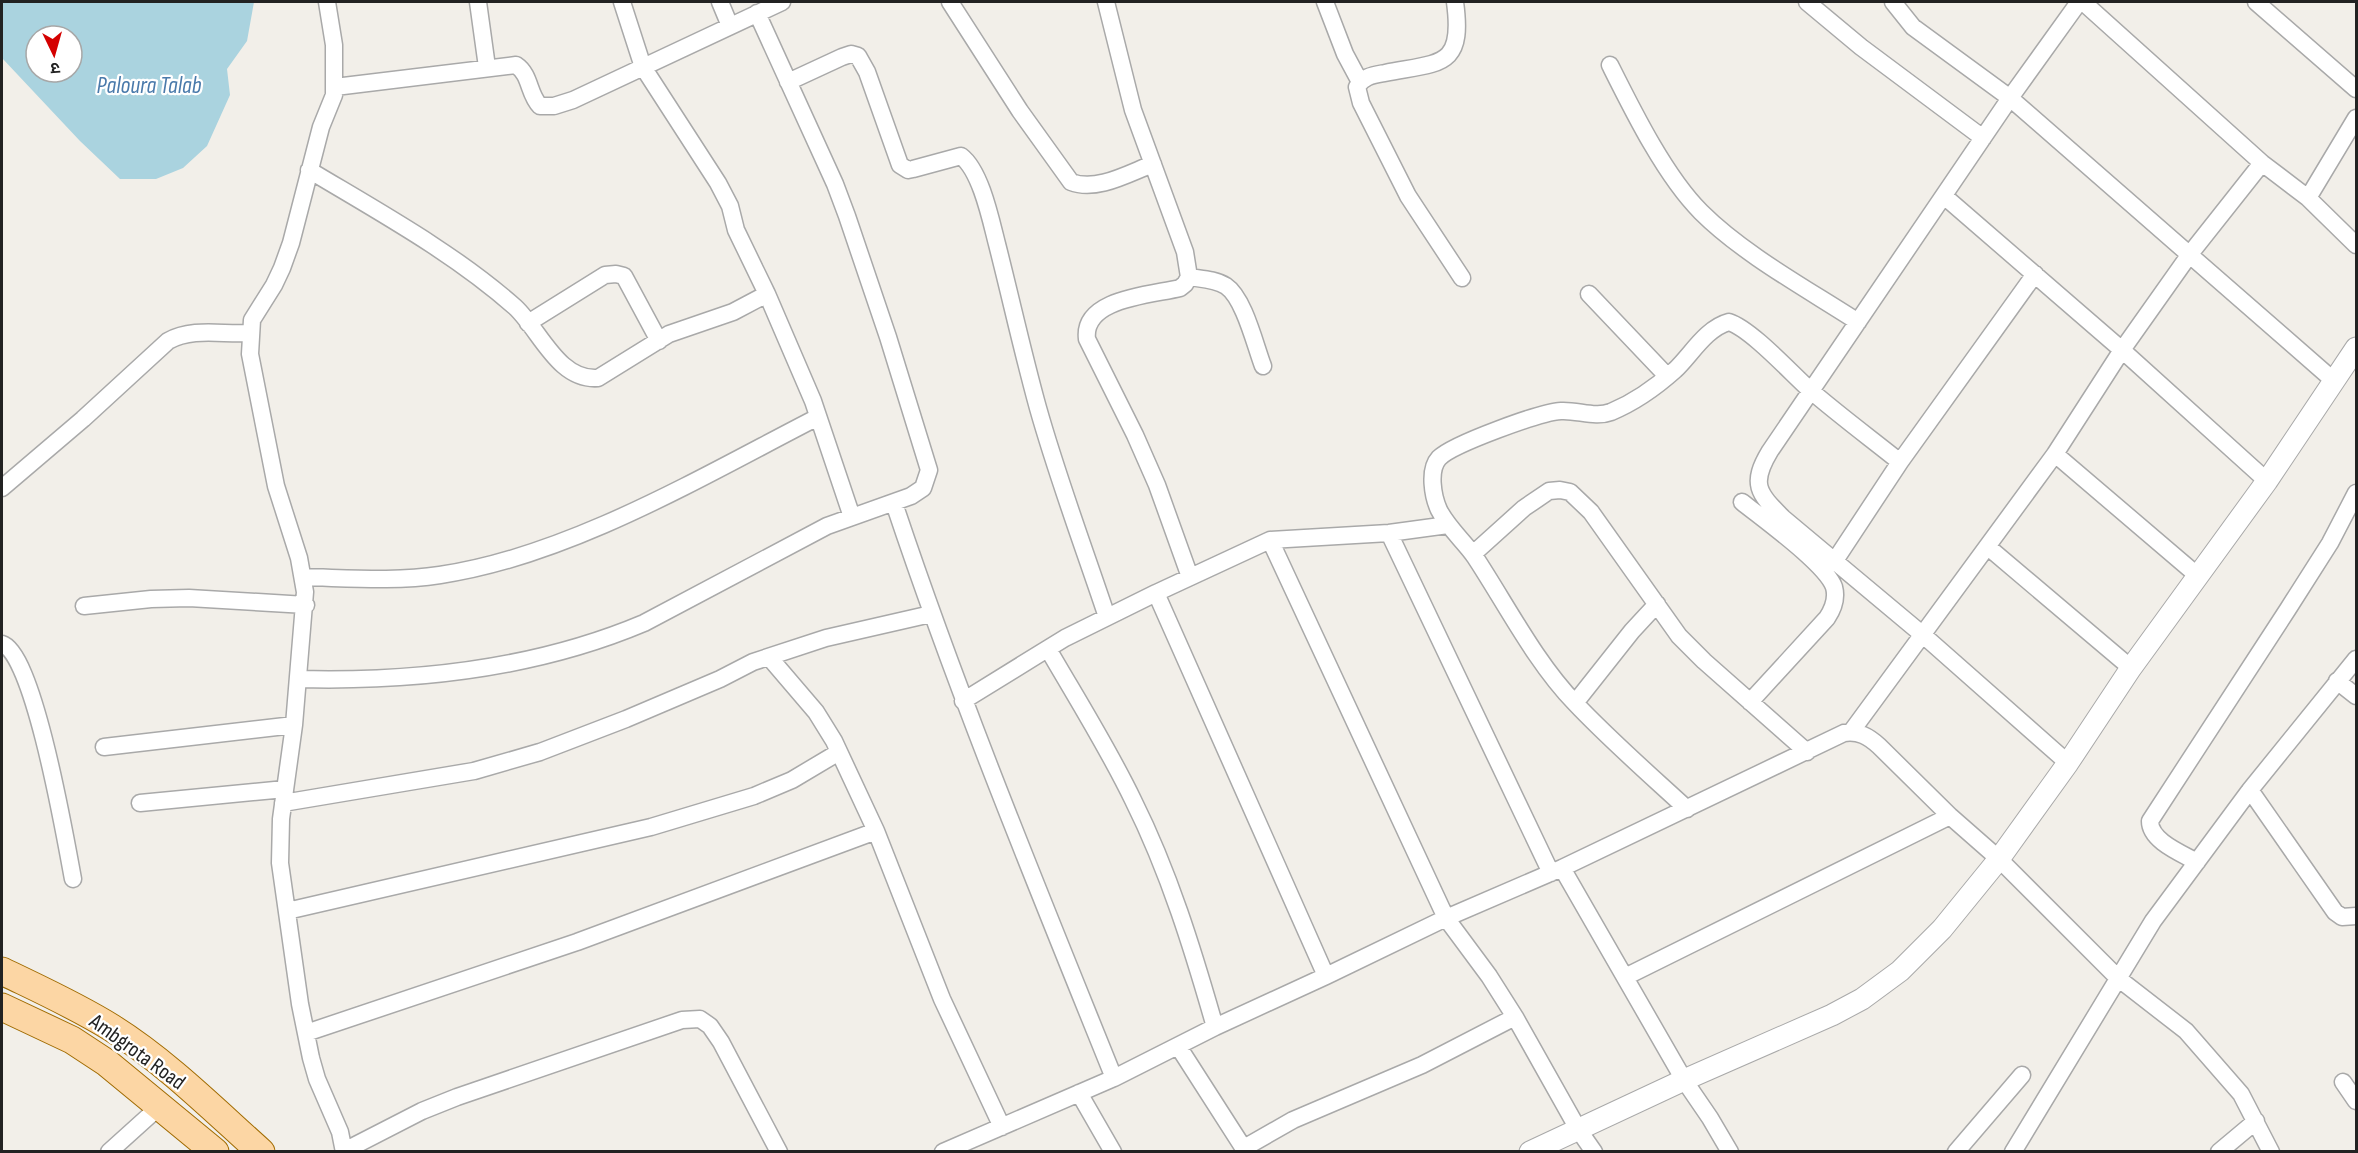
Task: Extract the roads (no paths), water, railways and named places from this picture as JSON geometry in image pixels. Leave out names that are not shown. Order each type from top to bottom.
[{"type":"main road","name":"Ambgrota Road","points":[[2,971],[70,1004],[122,1034],[152,1056],[261,1152]]},
{"type":"main road","points":[[2,1007],[91,1052],[215,1152]]},
{"type":"street","points":[[327,2],[334,45],[335,87],[309,171],[291,243],[274,285],[252,320],[250,333],[253,374],[276,486],[303,577],[306,604],[294,725],[279,840],[287,911],[306,1033],[317,1079],[336,1122],[344,1151],[422,1111],[457,1097],[682,1020],[700,1018],[710,1026],[721,1042],[779,1152]]},
{"type":"street","points":[[478,2],[487,67]]},
{"type":"street","points":[[622,2],[643,67],[718,183],[730,206],[738,235],[767,294],[818,417],[852,517]]},
{"type":"street","points":[[720,2],[730,26]]},
{"type":"street","points":[[335,87],[516,65],[524,70],[535,101],[540,106],[546,107],[573,100],[782,2]]},
{"type":"street","points":[[950,2],[1020,111],[1071,183],[1079,186],[1090,185],[1153,164]]},
{"type":"street","points":[[1106,2],[1133,110],[1185,252],[1189,277],[1180,288],[1123,300],[1103,308],[1090,322],[1086,331],[1094,355],[1135,435],[1157,485],[1190,577]]},
{"type":"street","points":[[1325,2],[1345,54],[1360,82],[1357,93],[1361,103],[1403,187],[1462,278]]},
{"type":"street","points":[[1360,82],[1374,75],[1437,62],[1449,55],[1455,48],[1458,26],[1455,2]]},
{"type":"street","points":[[1807,2],[1861,47],[1983,138]]},
{"type":"street","points":[[1893,2],[1913,27],[2010,98],[2333,380]]},
{"type":"street","points":[[2068,763],[1764,499],[1758,483],[1763,463],[2010,98],[2081,2],[2262,163],[2308,198],[2356,245]]},
{"type":"street","points":[[2256,2],[2356,89]]},
{"type":"street","points":[[298,679],[353,681],[457,673],[512,663],[619,633],[644,623],[827,526],[894,503],[923,488],[929,470],[888,337],[847,216],[835,184],[758,13]]},
{"type":"street","points":[[788,82],[842,57],[851,54],[858,56],[867,72],[900,165],[908,170],[961,156],[969,165],[980,187],[991,220],[1019,340],[1056,468],[1107,617]]},
{"type":"street","points":[[1610,65],[1650,140],[1700,212],[1733,241],[1857,322]]},
{"type":"street","points":[[2308,198],[2356,118]]},
{"type":"street","points":[[1851,732],[2055,454],[2122,350],[2190,254],[2262,163]]},
{"type":"street","points":[[309,171],[420,237],[516,308],[562,364],[575,374],[588,379],[598,378],[669,334],[732,312],[767,294]]},
{"type":"street","points":[[1944,196],[2122,350],[2267,481]]},
{"type":"street","points":[[528,323],[605,275],[616,274],[624,276],[659,341]]},
{"type":"street","points":[[1834,562],[1900,462],[2034,274]]},
{"type":"street","points":[[1189,277],[1225,285],[1235,294],[1263,366]]},
{"type":"street","points":[[1589,294],[1667,376]]},
{"type":"street","points":[[1687,809],[1575,703],[1543,662],[1473,554],[1448,525],[1439,509],[1435,496],[1433,471],[1438,459],[1453,450],[1543,415],[1562,411],[1608,413],[1643,395],[1667,376],[1713,330],[1728,322],[1735,324],[1760,344],[1811,390],[1900,462]]},
{"type":"street","points":[[2,488],[168,340],[179,334],[189,333],[250,333]]},
{"type":"street","points":[[1530,1152],[1684,1080],[1832,1015],[1862,999],[1900,971],[1942,929],[1999,859],[2132,668],[2267,481],[2356,348]]},
{"type":"street","points":[[303,577],[402,578],[438,575],[470,570],[517,557],[588,531],[668,494],[818,417]]},
{"type":"street","points":[[2055,454],[2198,576]]},
{"type":"street","points":[[1473,554],[1524,508],[1549,491],[1570,492],[1591,512],[1679,636],[1807,752]]},
{"type":"street","points":[[2197,862],[2154,834],[2150,821],[2289,609],[2330,543],[2356,493]]},
{"type":"street","points":[[1742,502],[1813,561],[1828,577],[1834,588],[1835,599],[1827,618],[1750,702]]},
{"type":"street","points":[[894,503],[963,701],[1114,1078]]},
{"type":"street","points":[[963,701],[1048,649],[1107,617],[1270,540],[1389,533],[1448,525]]},
{"type":"street","points":[[1389,533],[1556,871],[1625,977],[1684,1080],[1730,1152]]},
{"type":"street","points":[[1270,540],[1446,918],[1490,976],[1578,1129],[1594,1152]]},
{"type":"street","points":[[1988,547],[2132,668]]},
{"type":"street","points":[[1156,593],[1326,976]]},
{"type":"street","points":[[84,606],[151,599],[189,598],[306,604]]},
{"type":"street","points":[[1575,703],[1632,631],[1657,604]]},
{"type":"street","points":[[140,803],[284,796],[474,771],[540,752],[626,719],[720,679],[753,662],[826,638],[931,614]]},
{"type":"street","points":[[2,644],[8,646],[17,660],[40,722],[73,879]]},
{"type":"street","points":[[1048,649],[1135,802],[1187,932],[1215,1027]]},
{"type":"street","points":[[769,657],[816,712],[839,752],[876,831],[942,999],[1002,1126]]},
{"type":"street","points":[[2013,1152],[2142,939],[2250,790],[2356,659]]},
{"type":"street","points":[[2337,681],[2356,696]]},
{"type":"street","points":[[104,747],[294,725]]},
{"type":"street","points":[[943,1152],[976,1145],[1002,1126],[1114,1078],[1215,1027],[1446,918],[1556,871],[1844,733],[1851,732],[1869,737],[1950,816],[1999,859],[2119,979],[2187,1031],[2241,1094],[2271,1152]]},
{"type":"street","points":[[287,911],[661,825],[754,796],[792,780],[839,752]]},
{"type":"street","points":[[2250,790],[2336,912],[2342,916],[2356,916]]},
{"type":"street","points":[[1625,977],[1950,816]]},
{"type":"street","points":[[306,1033],[577,942],[876,831]]},
{"type":"street","points":[[1178,1046],[1245,1150],[1293,1120],[1422,1065],[1515,1017]]},
{"type":"street","points":[[1956,1152],[2022,1075]]},
{"type":"street","points":[[2343,1082],[2356,1101]]},
{"type":"street","points":[[1079,1093],[1113,1152]]},
{"type":"street","points":[[109,1152],[160,1106]]},
{"type":"street","points":[[2219,1152],[2256,1121]]},
{"type":"water","name":"Paloura Talab","points":[[2,2],[254,2],[247,41],[227,69],[230,95],[207,146],[183,168],[156,179],[120,179],[80,141],[26,84],[84,84],[84,24],[24,24],[24,81],[2,58]]}]
